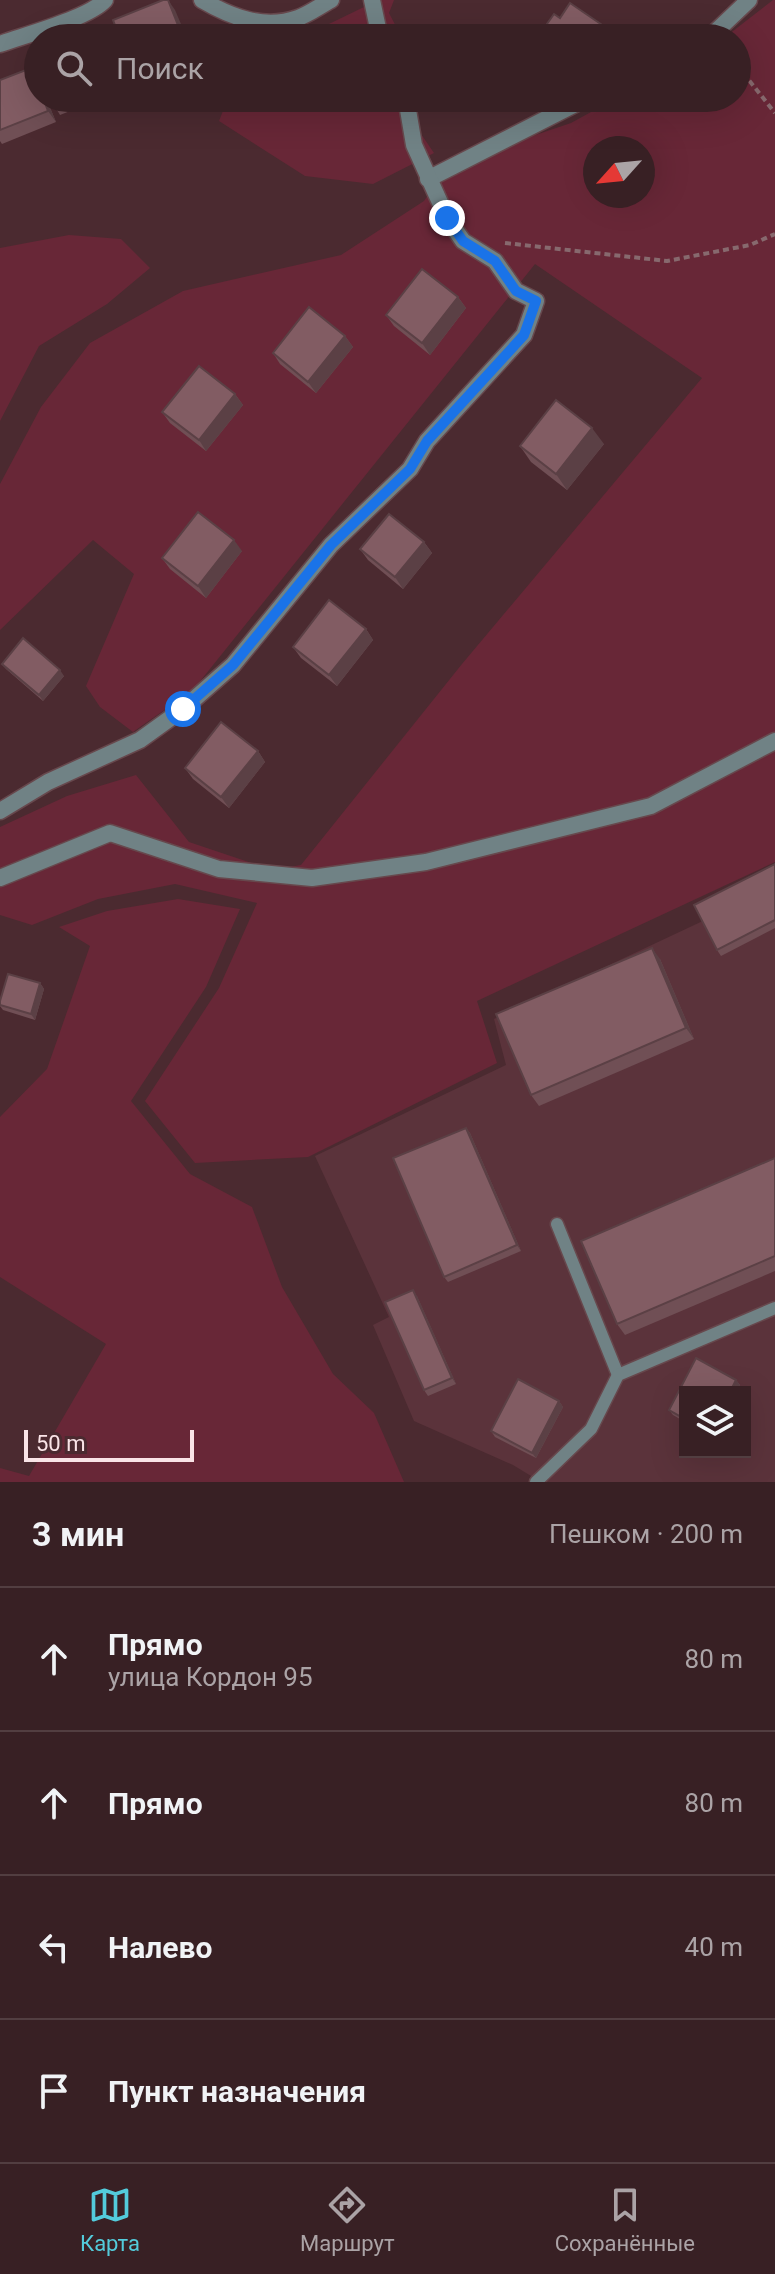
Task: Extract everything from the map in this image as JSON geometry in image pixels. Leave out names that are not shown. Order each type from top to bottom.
[{"type":"street","points":[[56,24],[101,5],[105,0]]},
{"type":"street","points":[[202,0],[237,18],[265,23],[297,18],[331,0]]},
{"type":"street","points":[[372,0],[377,24]]},
{"type":"street","points":[[724,24],[749,0]]},
{"type":"street","points":[[0,44],[24,35]]},
{"type":"street","points":[[0,811],[48,782],[140,740],[183,709],[233,665],[331,545],[410,469],[427,441],[524,335],[536,301],[516,291],[495,261],[463,241],[447,218],[414,145],[408,112]]},
{"type":"street","points":[[428,179],[560,112]]},
{"type":"street","points":[[0,878],[110,833],[219,869],[312,878],[426,862],[651,806],[775,741]]},
{"type":"lane","points":[[557,1224],[618,1375]]},
{"type":"lane","points":[[536,1482],[591,1429],[618,1375],[775,1308]]},
{"type":"path","points":[[751,83],[775,113]]},
{"type":"path","points":[[506,243],[667,261],[750,245],[775,234]]},
{"type":"shaded area","points":[[368,0],[394,0],[389,13],[395,24],[329,24],[364,7]]},
{"type":"shaded area","points":[[775,0],[775,862],[477,1001],[497,1063],[308,1157],[195,1163],[145,1101],[219,988],[257,903],[175,884],[98,899],[32,925],[0,915],[0,827],[67,796],[136,775],[189,842],[272,870],[301,865],[462,664],[702,378],[535,264],[193,690],[133,732],[100,707],[86,686],[134,574],[93,540],[0,630],[0,484],[41,407],[90,343],[183,291],[341,255],[424,201],[450,164],[571,123],[591,112],[751,112],[751,24],[742,24]]},
{"type":"shaded area","points":[[223,112],[408,112],[434,153],[373,184],[305,176],[219,121]]},
{"type":"shaded area","points":[[69,235],[121,239],[150,268],[107,304],[39,346],[0,421],[0,248]]},
{"type":"shaded area","points":[[775,887],[775,1482],[541,1482],[513,1465],[414,1421],[373,1325],[389,1317],[315,1156],[506,1065],[494,1019]]},
{"type":"shaded area","points":[[178,899],[240,909],[206,987],[131,1101],[190,1174],[252,1207],[282,1287],[333,1374],[374,1413],[404,1482],[0,1482],[0,1468],[29,1476],[106,1344],[0,1277],[0,1117],[47,1069],[90,946],[59,927],[107,911]]},
{"type":"building","points":[[168,0],[177,24],[115,24],[113,20]]},
{"type":"building","points":[[570,3],[601,24],[547,24],[554,14],[560,18]]},
{"type":"building","points":[[24,71],[24,112],[45,112],[0,130],[0,80]]},
{"type":"building","points":[[422,269],[458,297],[422,343],[386,315]]},
{"type":"building","points":[[309,307],[345,336],[308,382],[273,353]]},
{"type":"building","points":[[199,366],[235,394],[199,440],[162,412]]},
{"type":"building","points":[[556,400],[592,428],[556,474],[520,446]]},
{"type":"building","points":[[198,512],[234,540],[198,586],[162,558]]},
{"type":"building","points":[[389,514],[424,542],[395,577],[360,549]]},
{"type":"building","points":[[329,600],[366,629],[329,675],[293,647]]},
{"type":"building","points":[[23,638],[60,670],[39,695],[2,664]]},
{"type":"building","points":[[221,722],[258,751],[221,797],[185,768]]},
{"type":"building","points":[[775,864],[775,920],[717,950],[694,905]]},
{"type":"building","points":[[652,948],[686,1028],[531,1095],[496,1014]]},
{"type":"building","points":[[8,974],[40,983],[31,1014],[0,1005]]},
{"type":"building","points":[[466,1128],[517,1245],[444,1277],[393,1158]]},
{"type":"building","points":[[775,1158],[775,1256],[617,1324],[581,1241]]},
{"type":"building","points":[[413,1290],[452,1378],[424,1390],[385,1302]]},
{"type":"building","points":[[696,1358],[736,1380],[733,1386],[681,1386]]},
{"type":"building","points":[[518,1379],[559,1401],[532,1453],[491,1431]]},
{"type":"building","points":[[679,1391],[679,1416],[669,1410]]},
{"type":"route","points":[[183,709],[233,665],[331,545],[410,469],[427,441],[524,335],[536,301],[516,291],[495,261],[463,241],[447,218]]}]
